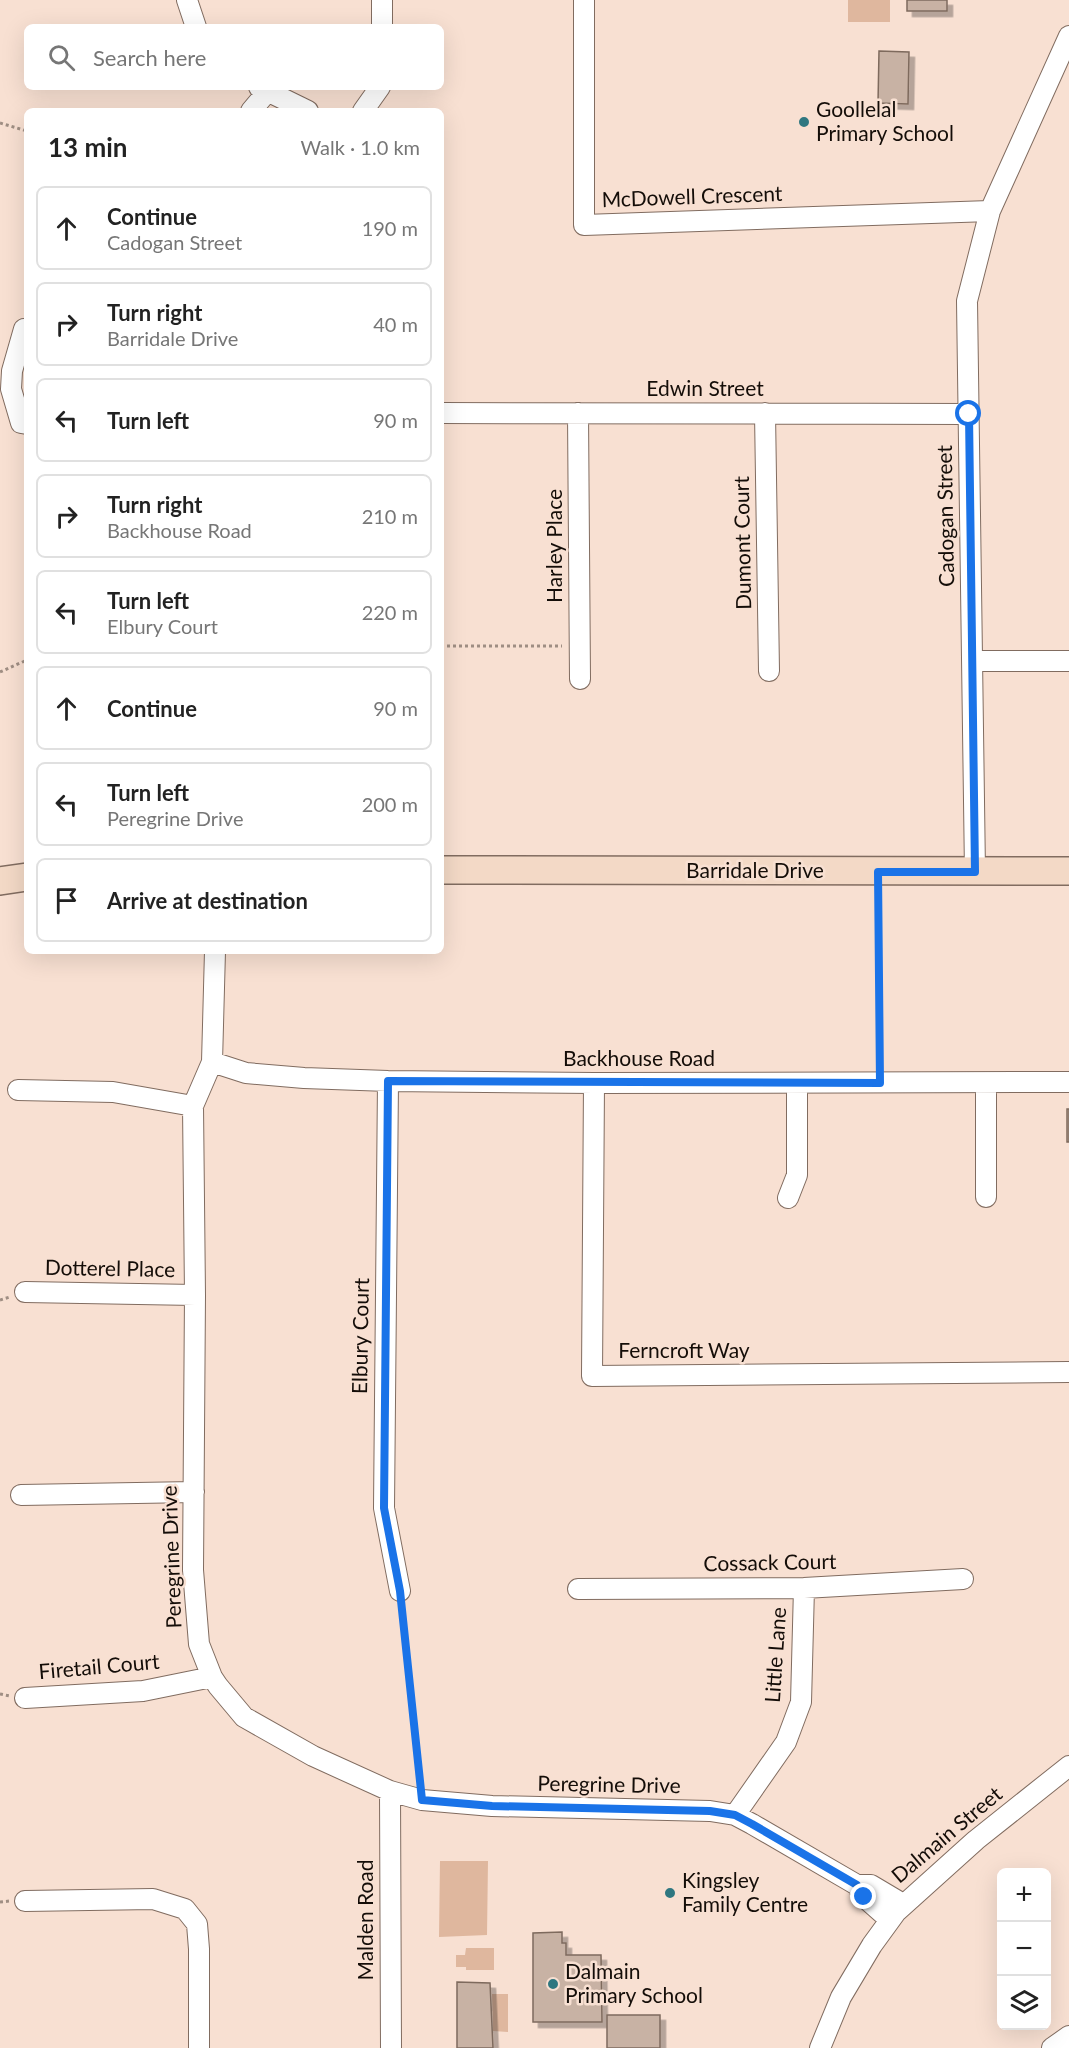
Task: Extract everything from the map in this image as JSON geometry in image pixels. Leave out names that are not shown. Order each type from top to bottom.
[{"type":"street","points":[[187,0],[195,24]]},
{"type":"street","points":[[382,0],[382,24]]},
{"type":"street","name":"McDowell Crescent","points":[[584,0],[584,225],[990,211]]},
{"type":"street","name":"Cadogan Street","points":[[974,865],[967,301],[990,211],[1067,45]]},
{"type":"street","points":[[253,108],[263,90],[302,108]]},
{"type":"street","points":[[365,108],[378,90]]},
{"type":"street","points":[[24,329],[12,371],[11,389],[21,423],[24,424]]},
{"type":"street","name":"Edwin Street","points":[[444,412],[969,414]]},
{"type":"street","name":"Harley Place","points":[[578,413],[580,679]]},
{"type":"street","name":"Dumont Court","points":[[765,414],[769,671]]},
{"type":"street","points":[[972,662],[1069,661]]},
{"type":"street","name":"Barridale Drive","points":[[444,857],[974,865],[1069,871]]},
{"type":"street","name":"Barridale Drive","points":[[444,870],[878,872],[1069,857]]},
{"type":"street","points":[[0,881],[24,877]]},
{"type":"street","points":[[0,895],[24,891]]},
{"type":"street","name":"Peregrine Drive","points":[[215,954],[212,1062],[193,1106],[195,1295],[193,1570],[199,1644],[218,1686],[244,1717],[313,1756],[390,1791],[422,1800],[492,1806],[710,1811],[735,1815],[857,1885],[871,1885],[903,1905]]},
{"type":"street","name":"Backhouse Road","points":[[212,1062],[246,1073],[388,1081],[1069,1082]]},
{"type":"street","name":"Elbury Court","points":[[388,1081],[384,1508],[400,1591]]},
{"type":"street","name":"Ferncroft Way","points":[[594,1083],[592,1376],[1069,1372]]},
{"type":"street","points":[[788,1198],[797,1175],[797,1083]]},
{"type":"street","points":[[986,1083],[986,1197]]},
{"type":"street","points":[[18,1090],[113,1092],[193,1106]]},
{"type":"street","name":"Dotterel Place","points":[[25,1292],[195,1295]]},
{"type":"street","points":[[21,1495],[194,1492]]},
{"type":"street","name":"Cossack Court","points":[[578,1589],[804,1588],[963,1579]]},
{"type":"street","name":"Little Lane","points":[[735,1815],[786,1742],[801,1702],[804,1588]]},
{"type":"street","name":"Firetail Court","points":[[25,1698],[143,1691],[212,1677]]},
{"type":"street","name":"Dalmain Street","points":[[820,2048],[841,1997],[872,1945],[903,1905],[976,1840],[1069,1766]]},
{"type":"street","name":"Malden Road","points":[[390,1791],[391,2048]]},
{"type":"street","name":"Peregrine Drive","points":[[857,1885],[864,1897],[890,1920]]},
{"type":"street","points":[[25,1901],[153,1899],[185,1908],[197,1924],[199,2048]]},
{"type":"street","points":[[1052,2048],[1069,2036]]},
{"type":"path","points":[[0,123],[24,129]]},
{"type":"path","points":[[444,646],[580,646]]},
{"type":"path","points":[[0,672],[24,661]]},
{"type":"path","points":[[878,872],[880,1083]]},
{"type":"path","points":[[400,1591],[422,1800]]},
{"type":"shaded area","points":[[848,0],[890,0],[890,22],[848,22]]},
{"type":"shaded area","points":[[440,1861],[488,1861],[487,1935],[439,1937]]},
{"type":"shaded area","points":[[466,1948],[494,1948],[494,1970],[466,1970],[466,1967],[456,1967],[456,1955],[465,1955]]},
{"type":"shaded area","points":[[492,1994],[508,1994],[508,2032],[493,2031]]},
{"type":"building","points":[[907,0],[947,0],[947,11],[907,11]]},
{"type":"building","points":[[879,51],[909,52],[908,104],[878,103]]},
{"type":"building","points":[[1067,1109],[1069,1109],[1069,1142],[1067,1142]]},
{"type":"building","points":[[562,1932],[562,1943],[566,1943],[566,1955],[601,1955],[602,2022],[533,2022],[533,1933]]},
{"type":"building","points":[[457,1982],[490,1983],[493,2048],[457,2048]]},
{"type":"building","points":[[607,2015],[660,2015],[660,2048],[607,2048]]},
{"type":"place","name":"Goollelal Primary School","points":[[804,122]]},
{"type":"place","name":"Kingsley Family Centre","points":[[670,1893]]},
{"type":"place","name":"Dalmain Primary School","points":[[553,1984]]},
{"type":"route","points":[[864,1897],[857,1885],[735,1815],[710,1811],[492,1806],[422,1800],[400,1591],[384,1508],[388,1081],[880,1083],[878,872],[975,872],[969,414]]}]
